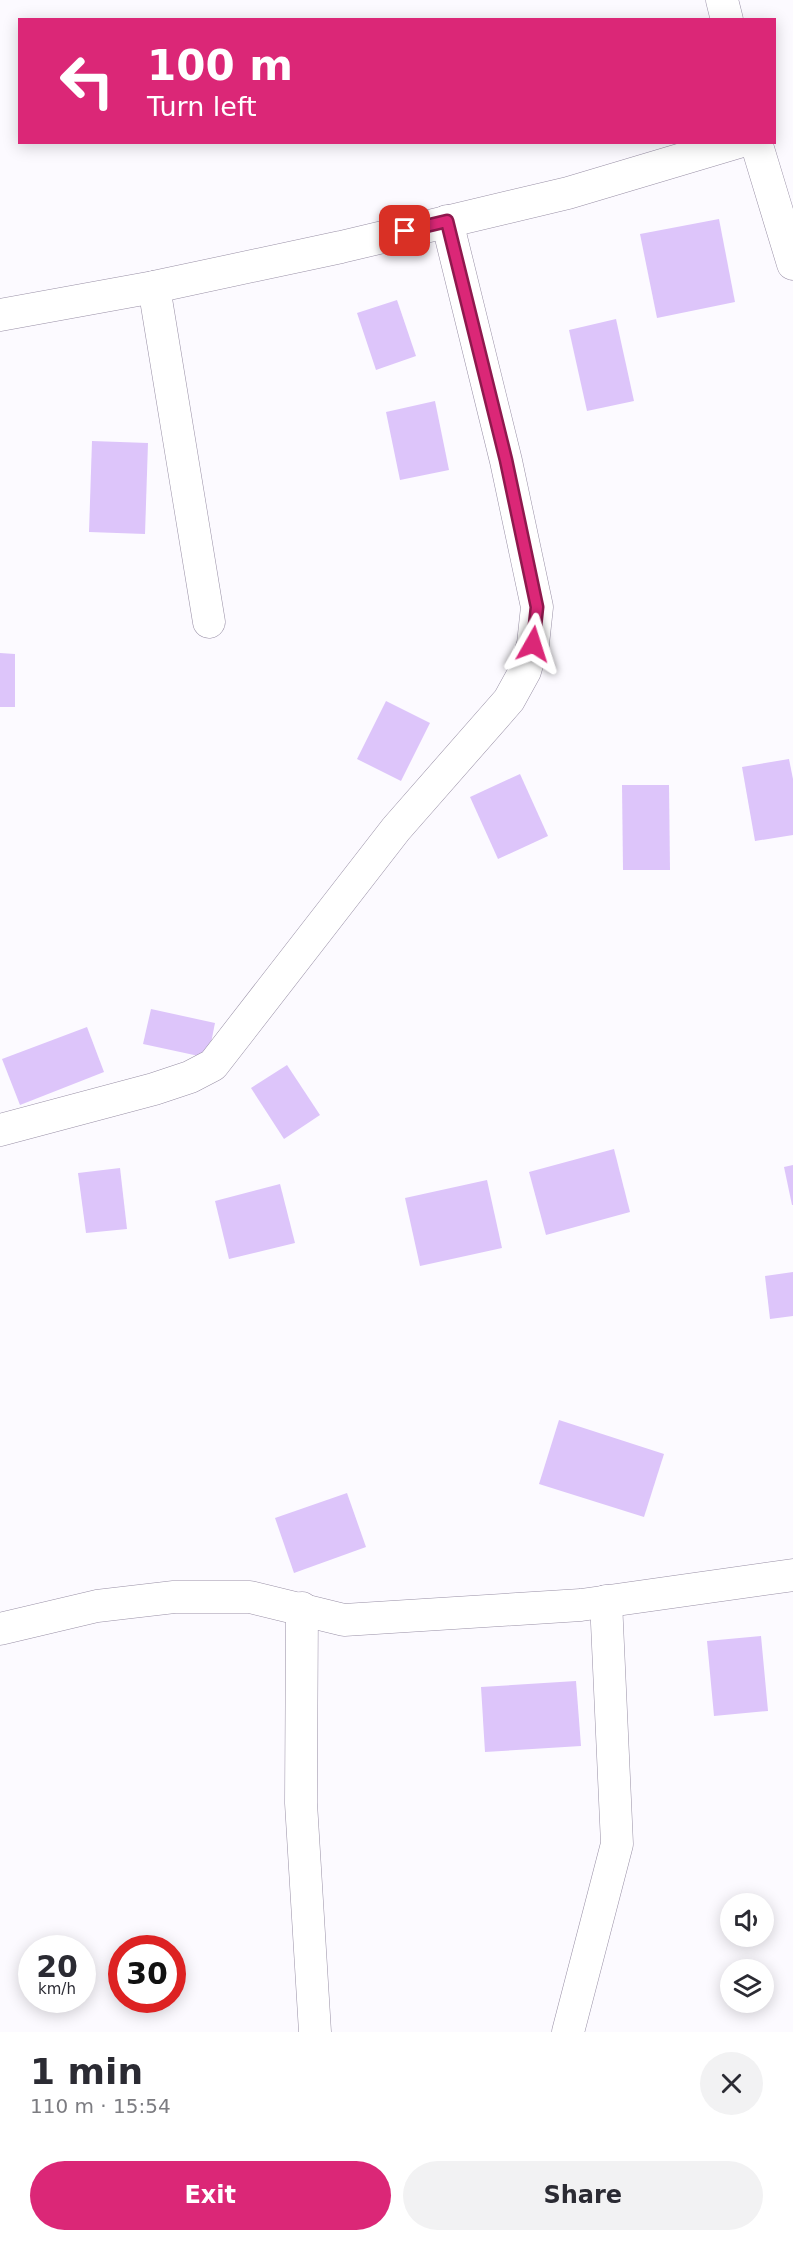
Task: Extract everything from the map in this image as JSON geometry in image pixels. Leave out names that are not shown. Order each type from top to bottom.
[{"type":"street","points":[[722,0],[726,18]]},
{"type":"street","points":[[0,315],[154,287],[568,193],[732,144]]},
{"type":"street","points":[[757,144],[793,264]]},
{"type":"street","points":[[0,1130],[154,1089],[190,1077],[213,1065],[396,829],[509,700],[525,671],[533,644],[537,607],[506,460],[447,221]]},
{"type":"street","points":[[154,287],[209,622]]},
{"type":"street","points":[[0,1629],[97,1606],[174,1597],[250,1597],[344,1620],[454,1614],[606,1601],[793,1575]]},
{"type":"street","points":[[568,2032],[617,1844],[606,1601]]},
{"type":"street","points":[[302,1608],[301,1803],[315,2032]]},
{"type":"building","points":[[719,219],[735,302],[657,318],[640,234]]},
{"type":"building","points":[[397,300],[416,356],[376,370],[357,313]]},
{"type":"building","points":[[616,319],[634,401],[587,411],[569,330]]},
{"type":"building","points":[[435,401],[449,470],[400,480],[386,412]]},
{"type":"building","points":[[92,441],[148,443],[145,534],[89,532]]},
{"type":"building","points":[[0,653],[15,654],[15,707],[0,707]]},
{"type":"building","points":[[386,701],[430,723],[401,781],[357,759]]},
{"type":"building","points":[[789,759],[793,779],[793,835],[755,841],[742,767]]},
{"type":"building","points":[[520,774],[548,836],[498,859],[470,797]]},
{"type":"building","points":[[622,785],[669,785],[670,870],[623,870]]},
{"type":"building","points":[[151,1009],[215,1023],[208,1058],[143,1044]]},
{"type":"building","points":[[87,1027],[104,1072],[20,1105],[2,1059]]},
{"type":"building","points":[[287,1065],[320,1115],[284,1139],[251,1088]]},
{"type":"building","points":[[614,1149],[630,1212],[546,1235],[529,1172]]},
{"type":"building","points":[[793,1165],[793,1205],[792,1205],[784,1167]]},
{"type":"building","points":[[120,1168],[127,1229],[86,1233],[78,1173]]},
{"type":"building","points":[[487,1180],[502,1248],[420,1266],[405,1198]]},
{"type":"building","points":[[280,1184],[295,1243],[229,1259],[215,1201]]},
{"type":"building","points":[[793,1272],[793,1316],[770,1319],[765,1276]]},
{"type":"building","points":[[559,1420],[664,1454],[644,1517],[539,1484]]},
{"type":"building","points":[[347,1493],[366,1547],[294,1573],[275,1518]]},
{"type":"building","points":[[761,1636],[768,1711],[714,1716],[707,1641]]},
{"type":"building","points":[[576,1681],[581,1746],[485,1752],[481,1687]]},
{"type":"route","points":[[405,231],[447,221],[506,460],[537,607],[533,644]]}]
